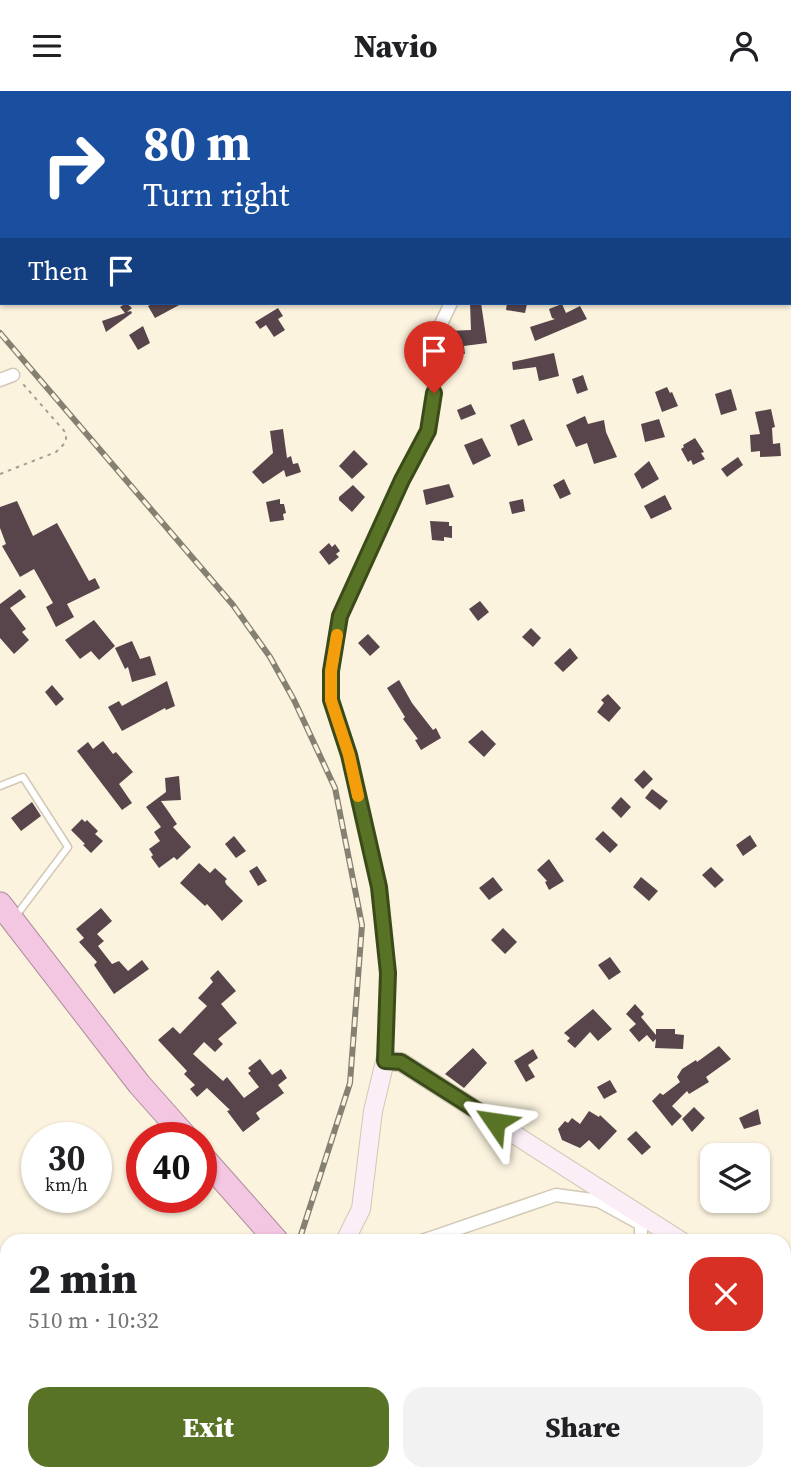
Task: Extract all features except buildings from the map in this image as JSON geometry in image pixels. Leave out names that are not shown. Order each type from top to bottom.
[{"type":"highway","points":[[6,913],[139,1084],[173,1122]]},
{"type":"highway","points":[[217,1173],[271,1234]]},
{"type":"street","points":[[348,1234],[361,1209],[373,1111],[385,1061],[388,973],[379,887],[349,755],[331,700],[331,671],[340,616],[402,480],[428,431],[438,330],[450,305]]},
{"type":"street","points":[[0,380],[13,375]]},
{"type":"street","points":[[385,1061],[401,1062],[670,1234]]},
{"type":"street","points":[[442,1234],[556,1195],[599,1201],[658,1234]]},
{"type":"street","points":[[641,1224],[641,1234]]},
{"type":"lane","points":[[0,786],[23,777],[68,846],[6,913]]},
{"type":"path","points":[[0,474],[56,452],[66,442],[66,433],[13,375]]},
{"type":"railway","points":[[0,333],[233,605],[270,657],[294,700],[335,788],[362,925],[350,1083],[301,1234]]},
{"type":"slow traffic","points":[[337,635],[331,671],[331,700],[349,755],[358,796]]},
{"type":"route","points":[[434,393],[428,431],[402,480],[340,616],[331,671],[331,700],[349,755],[379,887],[388,973],[385,1061],[401,1062],[495,1122]]}]
